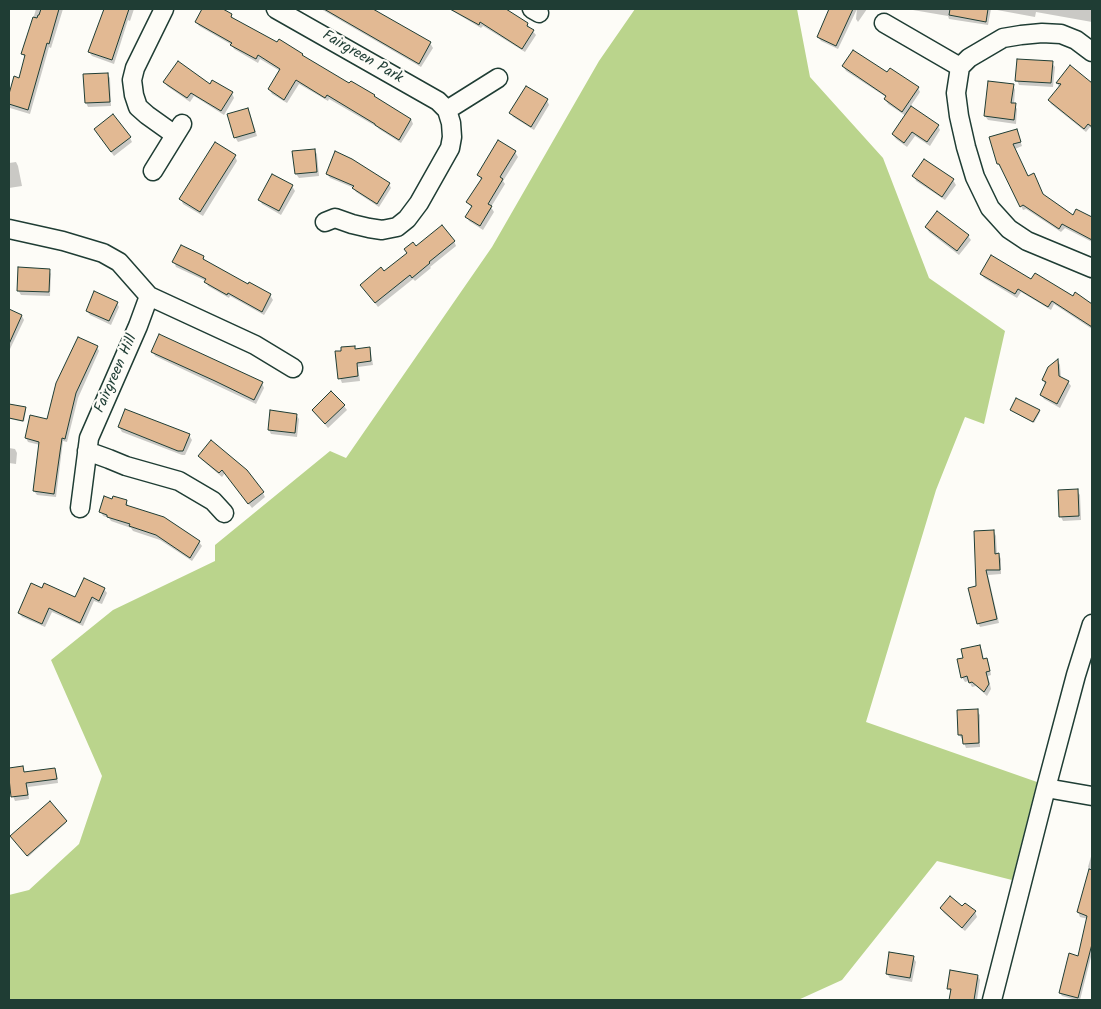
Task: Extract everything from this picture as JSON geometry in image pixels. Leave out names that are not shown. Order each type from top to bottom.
[{"type":"street","points":[[153,171],[178,130],[147,115],[138,106],[132,80],[135,68],[164,9]]},
{"type":"street","name":"Fairgreen Park","points":[[276,9],[438,101],[447,110]]},
{"type":"street","points":[[884,23],[960,66]]},
{"type":"street","points":[[1092,52],[1076,40],[1061,34],[1042,33],[1003,38],[969,58],[960,66],[956,93],[963,131],[975,177],[990,208],[1009,229],[1027,241],[1092,268]]},
{"type":"street","points":[[325,222],[335,218],[352,224],[382,230],[396,227],[407,219],[419,203],[450,148],[452,137],[451,123],[447,110],[498,78]]},
{"type":"street","points":[[9,229],[63,241],[103,253],[119,262],[149,296],[255,345],[293,368]]},
{"type":"street","name":"Fairgreen Hill","points":[[80,508],[89,438],[138,326],[149,296]]},
{"type":"street","points":[[87,451],[126,466],[179,481],[213,501],[224,513]]},
{"type":"street","points":[[992,1000],[1076,675],[1092,624]]},
{"type":"street","points":[[1046,788],[1092,796]]},
{"type":"green space","points":[[635,9],[797,9],[810,77],[883,158],[929,278],[1005,331],[984,424],[965,417],[936,490],[866,722],[1037,782],[1012,880],[937,861],[842,980],[798,1000],[9,1000],[9,895],[29,890],[79,844],[102,776],[51,660],[113,610],[215,561],[215,545],[330,451],[346,458],[492,247],[599,61]]},
{"type":"building","points":[[41,9],[59,9],[28,110],[9,104],[9,94],[14,76],[19,78],[25,55],[21,54],[33,17],[37,18]]},
{"type":"building","points":[[104,9],[129,9],[112,60],[88,52]]},
{"type":"building","points":[[202,9],[223,9],[232,14],[231,17],[277,42],[279,39],[349,83],[351,81],[375,95],[411,119],[399,140],[327,95],[325,98],[296,80],[284,100],[268,89],[280,69],[258,55],[256,59],[230,45],[232,43],[195,22]]},
{"type":"building","points":[[324,9],[373,9],[431,42],[419,64]]},
{"type":"building","points":[[450,9],[506,9],[528,23],[527,26],[534,30],[522,49],[480,22],[479,25]]},
{"type":"building","points":[[829,9],[853,9],[836,46],[817,37]]},
{"type":"building","points":[[950,9],[988,9],[986,22],[949,15]]},
{"type":"building","points":[[853,50],[887,72],[890,68],[919,87],[902,112],[884,99],[886,96],[842,66]]},
{"type":"building","points":[[1017,59],[1053,61],[1051,83],[1015,81]]},
{"type":"building","points":[[178,61],[210,84],[212,80],[233,92],[221,111],[191,93],[187,98],[163,82]]},
{"type":"building","points":[[1070,65],[1092,83],[1092,127],[1088,124],[1084,129],[1048,100],[1061,84],[1056,83]]},
{"type":"building","points":[[108,73],[110,102],[85,103],[83,74]]},
{"type":"building","points":[[988,81],[1014,84],[1011,103],[1016,103],[1014,120],[984,116]]},
{"type":"building","points":[[526,86],[548,99],[531,127],[509,113]]},
{"type":"building","points":[[911,106],[939,125],[927,142],[912,132],[904,143],[892,134]]},
{"type":"building","points":[[248,108],[255,132],[234,138],[227,114]]},
{"type":"building","points":[[113,114],[131,137],[111,152],[94,129]]},
{"type":"building","points":[[1017,129],[1021,142],[1013,144],[1028,176],[1034,173],[1043,194],[1073,215],[1076,209],[1092,217],[1092,240],[1062,224],[1059,229],[1023,205],[1020,207],[999,164],[997,164],[989,137]]},
{"type":"building","points":[[498,140],[516,151],[500,177],[503,179],[488,204],[492,206],[480,226],[465,217],[472,206],[466,202],[482,178],[477,175]]},
{"type":"building","points":[[215,142],[236,155],[200,212],[179,199]]},
{"type":"building","points":[[315,149],[317,172],[295,174],[292,151]]},
{"type":"building","points":[[335,151],[352,159],[390,183],[377,204],[352,188],[354,186],[326,174]]},
{"type":"building","points":[[924,159],[954,179],[942,197],[912,176]]},
{"type":"building","points":[[272,174],[293,185],[279,211],[258,200]]},
{"type":"building","points":[[937,211],[969,235],[957,251],[925,227]]},
{"type":"building","points":[[442,225],[455,241],[412,278],[410,275],[375,303],[360,285],[381,267],[384,271],[407,253],[404,249],[413,242],[416,246]]},
{"type":"building","points":[[181,245],[204,256],[203,259],[248,284],[249,282],[271,294],[262,312],[228,293],[227,295],[204,282],[206,279],[172,262]]},
{"type":"building","points":[[991,255],[1031,279],[1035,273],[1073,296],[1075,292],[1092,304],[1092,327],[1052,301],[1048,307],[1018,289],[1015,294],[980,274]]},
{"type":"building","points":[[18,267],[50,269],[49,292],[17,291]]},
{"type":"building","points":[[94,291],[118,302],[109,321],[86,311]]},
{"type":"building","points":[[9,309],[22,315],[9,344]]},
{"type":"building","points":[[159,334],[263,382],[254,400],[151,352]]},
{"type":"building","points":[[78,337],[98,346],[76,393],[65,439],[62,438],[54,494],[33,491],[39,442],[25,438],[30,415],[47,419],[56,383]]},
{"type":"building","points":[[355,346],[355,349],[370,347],[371,361],[357,363],[358,376],[338,379],[335,351],[341,351],[341,347]]},
{"type":"building","points":[[1058,359],[1059,376],[1069,381],[1057,404],[1040,395],[1046,382],[1042,380],[1048,367]]},
{"type":"building","points":[[331,391],[345,405],[325,424],[312,410]]},
{"type":"building","points":[[1016,398],[1040,410],[1033,422],[1010,410]]},
{"type":"building","points":[[9,404],[26,407],[23,421],[9,418]]},
{"type":"building","points":[[125,409],[190,434],[183,451],[178,451],[118,427]]},
{"type":"building","points":[[270,410],[297,414],[295,433],[268,430]]},
{"type":"building","points":[[211,440],[247,470],[264,492],[248,504],[222,470],[219,473],[198,456]]},
{"type":"building","points":[[1078,489],[1079,516],[1059,517],[1058,490]]},
{"type":"building","points":[[104,496],[112,499],[113,496],[127,500],[126,505],[164,517],[200,541],[190,558],[156,535],[129,526],[130,524],[107,517],[107,515],[99,512]]},
{"type":"building","points":[[994,530],[995,554],[999,553],[1000,570],[986,570],[997,619],[977,624],[968,588],[976,586],[974,531]]},
{"type":"building","points":[[84,578],[105,588],[99,601],[92,597],[80,623],[49,608],[42,624],[18,613],[31,583],[42,588],[44,583],[75,597]]},
{"type":"building","points":[[980,645],[983,659],[987,658],[990,671],[986,672],[989,684],[984,692],[972,682],[969,683],[967,676],[961,678],[957,659],[963,658],[961,649]]},
{"type":"building","points":[[978,709],[979,743],[963,744],[962,735],[958,735],[957,710]]},
{"type":"building","points":[[23,766],[24,772],[55,768],[57,779],[26,783],[28,795],[11,797],[9,768]]},
{"type":"building","points":[[50,801],[67,821],[27,856],[10,836]]},
{"type":"building","points":[[1089,869],[1092,870],[1092,944],[1078,998],[1059,993],[1069,953],[1078,956],[1087,916],[1077,912]]},
{"type":"building","points":[[950,896],[962,906],[965,903],[976,911],[962,928],[940,908]]},
{"type":"building","points":[[889,952],[914,956],[910,978],[886,974]]},
{"type":"building","points":[[950,970],[978,975],[974,1000],[949,1000],[951,989],[947,989]]}]
